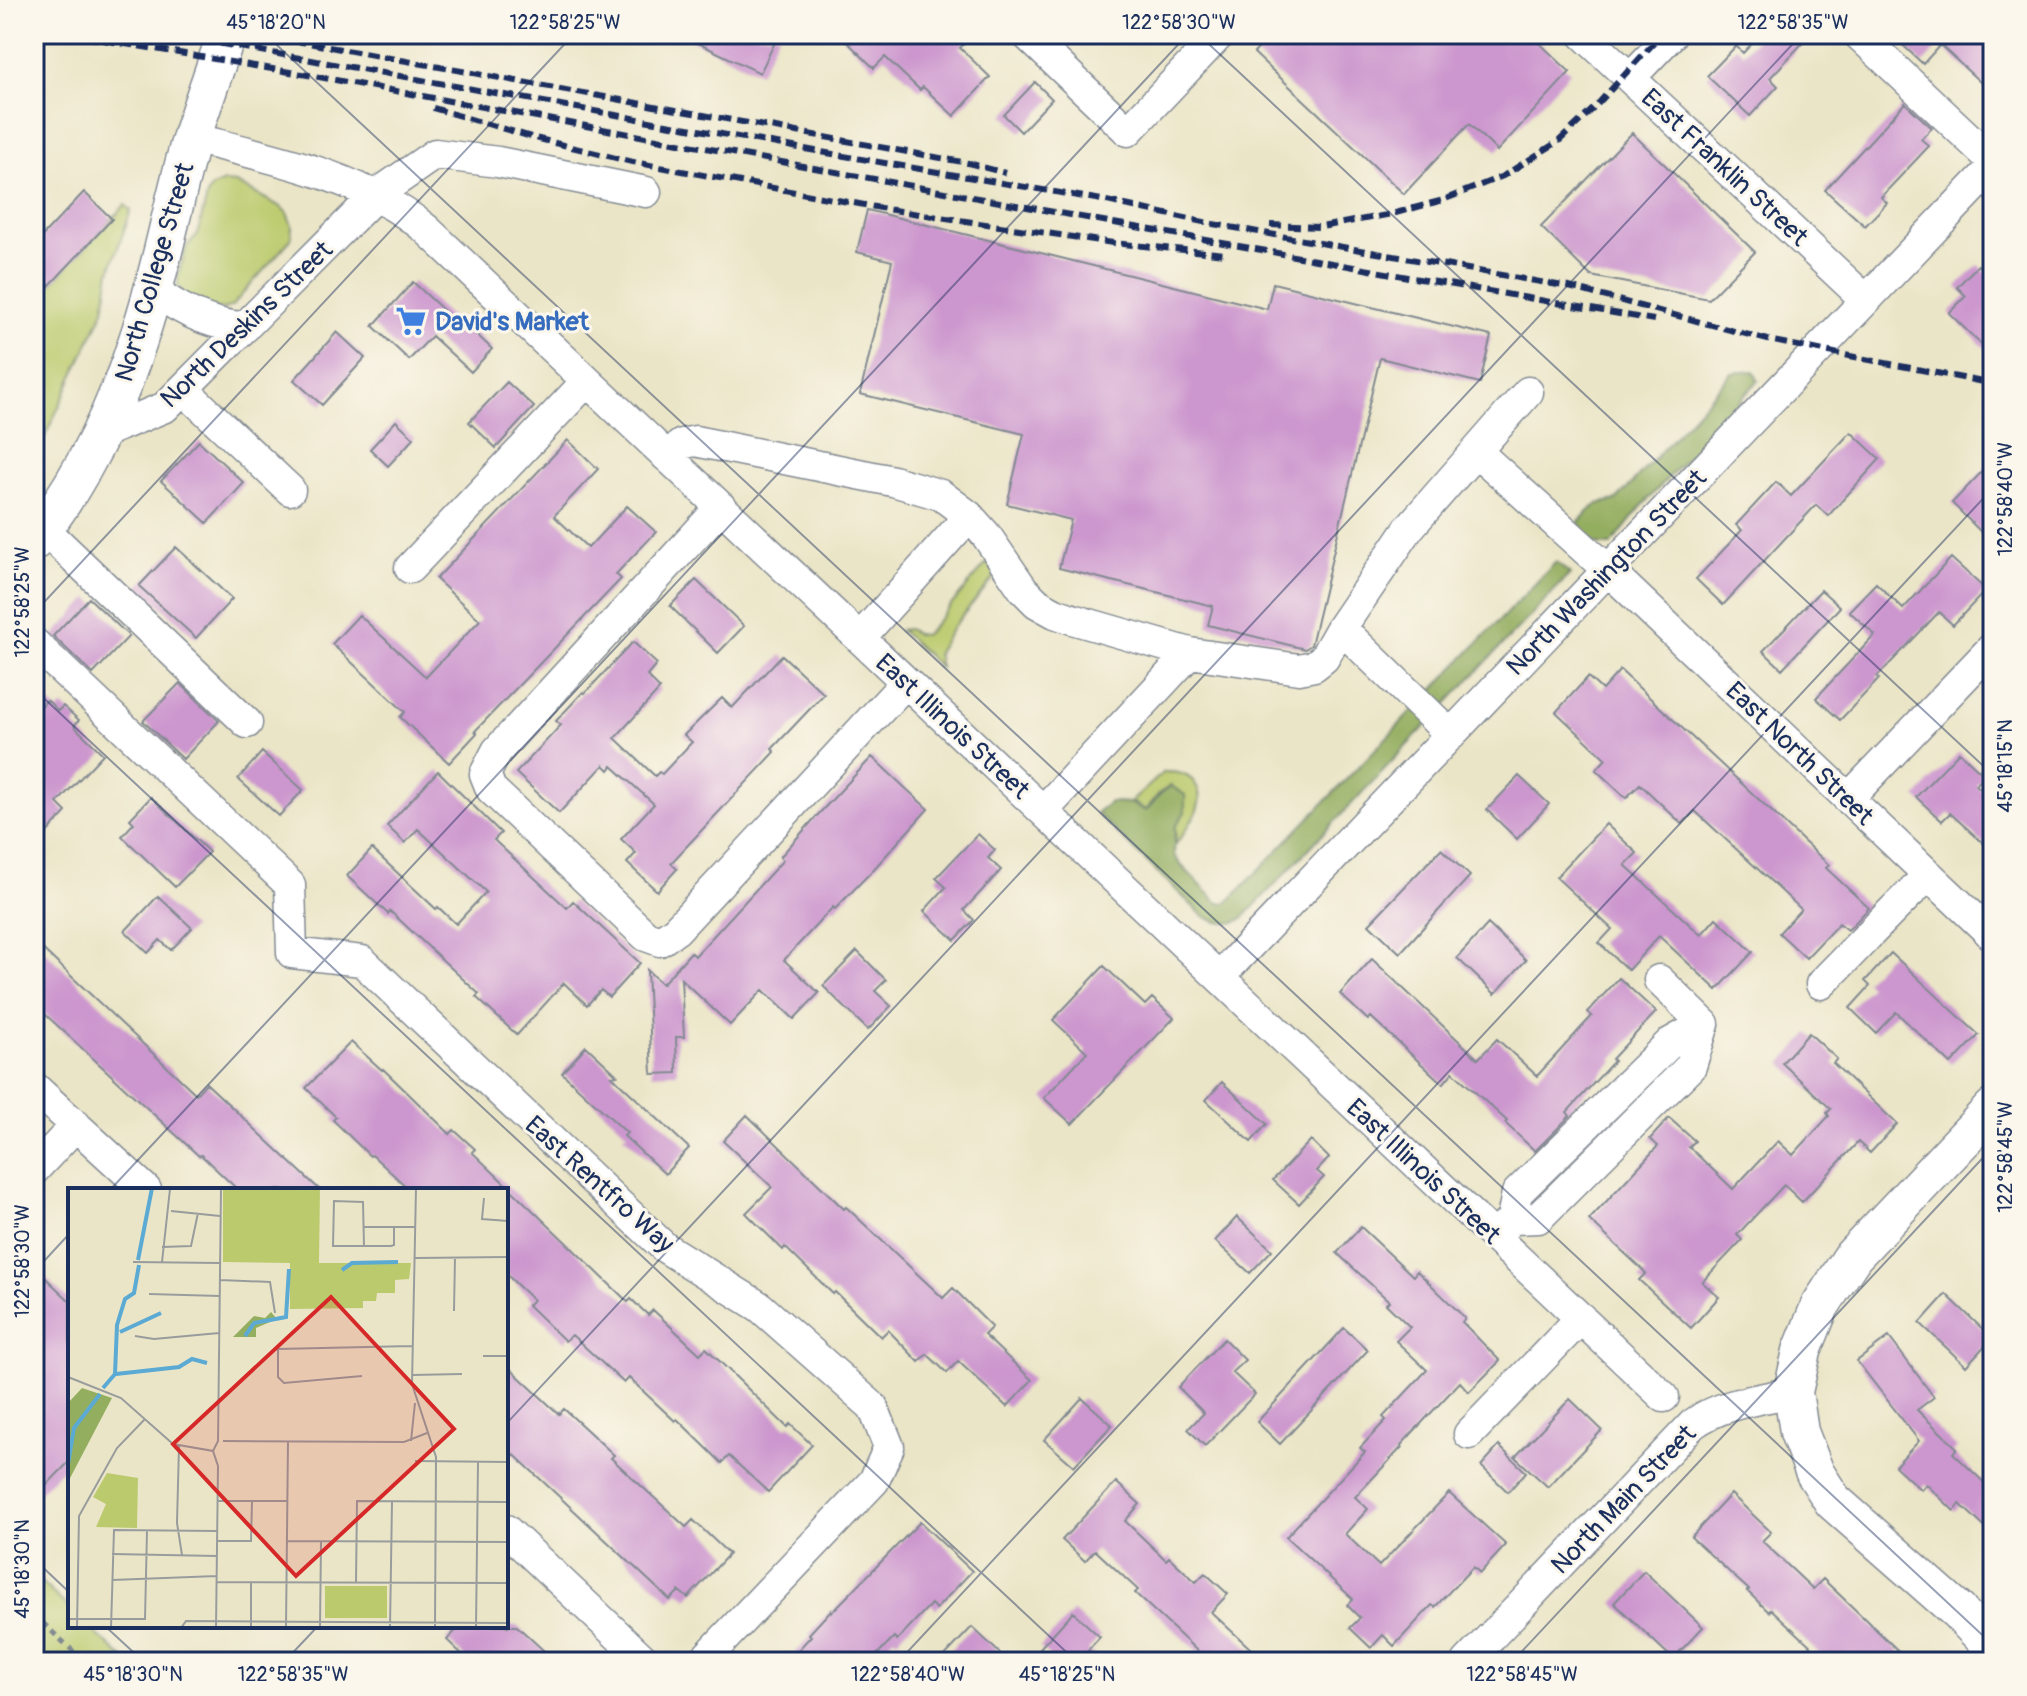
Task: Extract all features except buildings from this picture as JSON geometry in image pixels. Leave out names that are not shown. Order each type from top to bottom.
[{"type":"main road","name":"North College Street","points":[[39,535],[83,469],[102,433],[142,330],[192,138],[229,34]]},
{"type":"main road","points":[[1992,1644],[1833,1501],[1815,1473],[1799,1432],[1793,1392],[1802,1351],[1820,1306],[1853,1256],[1993,1108]]},
{"type":"street","points":[[1026,34],[1128,131],[1220,34]]},
{"type":"street","name":"East Franklin Street","points":[[1583,34],[1866,300]]},
{"type":"street","points":[[1630,78],[1672,34]]},
{"type":"street","points":[[1858,34],[1993,161]]},
{"type":"street","name":"East Illinois Street","points":[[192,138],[296,164],[376,195],[407,213],[426,229],[1219,977],[1503,1228],[1581,1318],[1664,1397]]},
{"type":"street","name":"North Deskins Street","points":[[102,433],[165,407],[376,195],[435,154],[498,162],[646,192]]},
{"type":"street","name":"North Washington Street","points":[[1219,977],[1993,167]]},
{"type":"street","points":[[153,290],[174,305],[213,323],[245,327]]},
{"type":"street","points":[[410,568],[587,381]]},
{"type":"street","points":[[183,389],[290,490]]},
{"type":"street","points":[[666,456],[682,444],[695,441],[893,481],[941,495],[969,516],[986,535],[1023,589],[1037,603],[1055,613],[1190,653],[1299,669],[1314,666],[1324,658],[1409,528],[1528,392]]},
{"type":"street","name":"East North Street","points":[[1477,452],[1608,570],[1993,936]]},
{"type":"street","points":[[721,507],[497,751],[485,774],[491,789],[646,936],[660,941],[676,930],[906,682]]},
{"type":"street","points":[[860,638],[969,516]]},
{"type":"street","points":[[39,535],[247,723]]},
{"type":"street","points":[[1341,628],[1451,735]]},
{"type":"street","name":"East Rentfro Way","points":[[34,643],[290,885],[292,953],[362,961],[664,1247],[760,1307],[873,1407],[889,1447],[874,1481],[702,1662]]},
{"type":"street","points":[[1848,799],[1993,647]]},
{"type":"street","points":[[1043,811],[1190,653]]},
{"type":"street","points":[[1821,984],[1929,875]]},
{"type":"street","points":[[1503,1228],[1538,1218],[1691,1066],[1704,1024],[1659,980]]},
{"type":"street","points":[[34,1087],[144,1188]]},
{"type":"street","points":[[34,1170],[76,1125]]},
{"type":"street","points":[[1469,1434],[1581,1318]]},
{"type":"street","name":"North Main Street","points":[[1479,1658],[1693,1424],[1726,1406],[1793,1392]]},
{"type":"street","points":[[508,1532],[646,1662]]},
{"type":"path","points":[[34,1227],[39,1254],[34,1259]]},
{"type":"path","points":[[34,1615],[85,1662]]},
{"type":"green space","points":[[224,182],[236,183],[281,207],[292,226],[291,239],[232,306],[222,310],[186,296],[178,286],[178,275],[187,246],[197,235],[208,193],[212,187]]},
{"type":"green space","points":[[125,205],[131,210],[110,271],[104,310],[34,460],[34,302]]},
{"type":"green space","points":[[1754,371],[1758,381],[1642,506],[1611,545],[1599,545],[1584,538],[1578,522],[1597,504],[1617,500],[1732,373]]},
{"type":"green space","points":[[1556,562],[1570,574],[1242,919],[1227,923],[1203,916],[1096,813],[1110,802],[1130,803],[1146,811],[1171,786],[1185,795],[1185,812],[1175,827],[1174,855],[1217,902],[1223,904]]},
{"type":"green space","points":[[987,563],[997,574],[952,628],[937,653],[940,667],[900,630],[908,629],[924,635]]},
{"type":"green space","points":[[1168,772],[1188,776],[1199,792],[1195,816],[1176,844],[1175,827],[1185,812],[1185,795],[1171,786],[1159,793],[1146,810],[1131,802]]},
{"type":"green space","points":[[34,1576],[68,1607],[68,1628],[90,1628],[127,1662],[34,1662]]},
{"type":"railway","points":[[50,34],[91,38],[319,77],[1654,320]]},
{"type":"railway","points":[[167,34],[1102,200],[1213,224],[1569,287],[1768,340],[1993,384]]},
{"type":"railway","points":[[258,34],[968,163],[1005,173]]},
{"type":"railway","points":[[1270,225],[1321,227],[1392,214],[1443,200],[1503,176],[1559,141],[1662,34]]},
{"type":"railway","points":[[433,108],[628,161],[886,209],[1113,243],[1226,254]]},
{"type":"place","name":"David's Market","points":[[411,321]]}]
